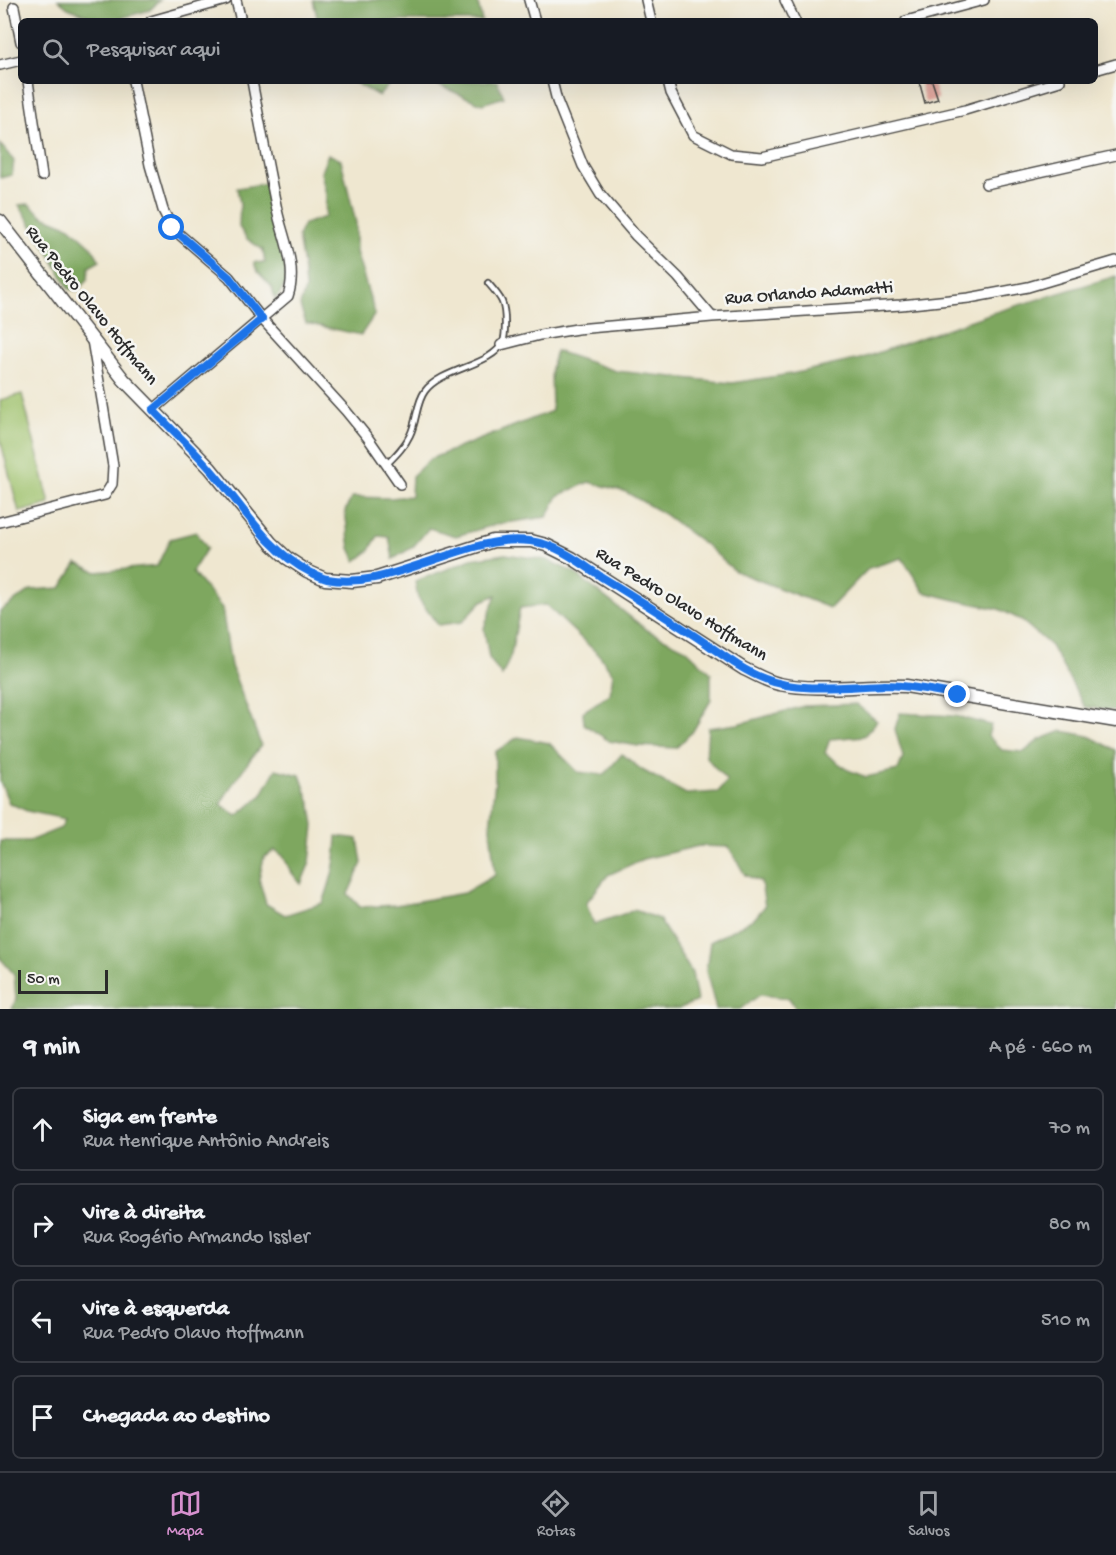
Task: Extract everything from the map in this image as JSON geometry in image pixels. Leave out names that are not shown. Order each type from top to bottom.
[{"type":"street","points":[[162,18],[226,0]]},
{"type":"street","points":[[236,0],[239,18]]},
{"type":"street","points":[[529,0],[534,18]]},
{"type":"street","points":[[646,0],[650,18]]},
{"type":"street","points":[[785,0],[794,18]]},
{"type":"street","points":[[917,18],[984,0]]},
{"type":"street","points":[[14,7],[18,27]]},
{"type":"street","points":[[0,65],[18,61]]},
{"type":"street","points":[[1098,69],[1116,64]]},
{"type":"street","points":[[28,84],[42,176]]},
{"type":"street","points":[[134,84],[150,165],[163,210],[172,228],[229,277],[262,319],[346,411],[400,484]]},
{"type":"street","points":[[153,410],[288,296],[292,286],[290,258],[277,212],[253,84]]},
{"type":"street","points":[[553,84],[557,101],[583,166],[600,194],[636,236],[678,277],[711,317]]},
{"type":"street","points":[[669,84],[671,93],[693,135],[731,154],[762,157],[965,110],[1050,84]]},
{"type":"street","points":[[986,184],[1116,155]]},
{"type":"street","name":"Rua Pedro Olavo Hoffmann","points":[[0,221],[124,380],[210,468],[271,543],[287,558],[307,571],[325,579],[352,581],[377,578],[493,542],[531,541],[546,545],[572,558],[764,679],[778,683],[834,687],[906,686],[1116,722]]},
{"type":"street","name":"Rua Orlando Adamatti","points":[[501,345],[540,334],[577,329],[969,298],[1028,287],[1116,261]]},
{"type":"street","points":[[0,522],[105,495],[112,484],[113,466],[91,336]]},
{"type":"lane","points":[[488,283],[504,306],[505,331],[501,345]]},
{"type":"lane","name":"Rua Orlando Adamatti","points":[[387,464],[401,450],[411,434],[424,392],[434,381],[484,358],[501,345]]},
{"type":"green space","points":[[58,0],[160,0],[150,10],[121,18],[93,18],[68,8]]},
{"type":"green space","points":[[313,0],[477,0],[481,18],[317,18]]},
{"type":"green space","points":[[357,84],[389,84],[379,96]]},
{"type":"green space","points":[[498,84],[504,97],[482,104],[438,85]]},
{"type":"green space","points":[[0,144],[14,161],[12,175],[0,178]]},
{"type":"green space","points":[[328,154],[341,160],[356,223],[356,252],[375,314],[361,335],[306,323],[300,306],[305,289],[298,236],[304,224],[325,217],[326,195],[321,172]]},
{"type":"green space","points":[[267,183],[286,269],[285,284],[275,299],[272,287],[257,271],[254,262],[265,263],[263,250],[247,239],[239,227],[240,204],[237,188]]},
{"type":"green space","points":[[29,204],[43,216],[70,227],[91,246],[100,261],[89,267],[88,279],[78,291],[69,289],[19,205]]},
{"type":"green space","points":[[1116,276],[1116,711],[1085,707],[1051,646],[1021,620],[999,609],[924,592],[902,558],[869,568],[830,608],[735,571],[707,546],[664,514],[626,492],[589,482],[558,496],[547,517],[498,524],[456,536],[429,528],[413,547],[393,559],[389,537],[378,536],[369,551],[356,561],[350,548],[345,511],[352,497],[411,496],[412,476],[430,459],[552,411],[551,368],[556,351],[616,371],[732,383],[791,374],[860,359],[989,314]]},
{"type":"green space","points":[[22,394],[50,504],[19,512],[0,439],[0,400]]},
{"type":"green space","points":[[196,532],[207,548],[192,572],[222,608],[231,666],[261,745],[221,804],[237,816],[261,796],[276,769],[300,775],[311,806],[314,826],[310,862],[301,884],[283,856],[275,850],[264,857],[259,879],[266,904],[285,915],[323,903],[333,870],[337,836],[358,839],[362,863],[348,894],[360,907],[396,905],[464,893],[495,875],[490,827],[495,781],[495,752],[518,737],[549,743],[578,772],[604,775],[622,754],[642,770],[686,794],[718,792],[727,781],[706,757],[708,728],[738,724],[804,706],[856,704],[877,721],[864,736],[830,739],[825,753],[848,770],[866,777],[898,770],[903,757],[895,729],[900,713],[955,716],[991,725],[988,736],[1002,750],[1024,752],[1039,740],[1062,731],[1089,736],[1116,750],[1116,1009],[796,1009],[789,998],[760,995],[740,1009],[716,1009],[706,971],[710,942],[755,918],[765,906],[761,882],[745,875],[729,847],[699,846],[643,859],[608,875],[586,903],[594,924],[635,910],[659,919],[692,973],[697,1001],[678,1009],[12,1009],[16,999],[14,974],[0,958],[0,841],[29,841],[61,828],[65,819],[27,811],[9,803],[0,781],[0,611],[31,590],[61,588],[77,563],[97,572],[157,566],[170,539]]},
{"type":"green space","points":[[505,554],[547,560],[573,572],[647,630],[686,649],[711,673],[711,700],[693,731],[676,748],[638,746],[609,741],[584,724],[583,712],[610,694],[613,674],[600,656],[546,605],[520,608],[511,655],[502,676],[489,658],[484,628],[496,595],[482,601],[462,622],[438,625],[418,598],[415,581],[471,559]]},
{"type":"building","points":[[920,84],[933,84],[938,99],[925,103]]},
{"type":"route","points":[[172,228],[229,277],[262,319],[153,410],[210,468],[271,543],[287,558],[307,571],[325,579],[352,581],[377,578],[493,542],[531,541],[546,545],[572,558],[723,656],[764,679],[800,686],[906,686],[958,695]]}]
